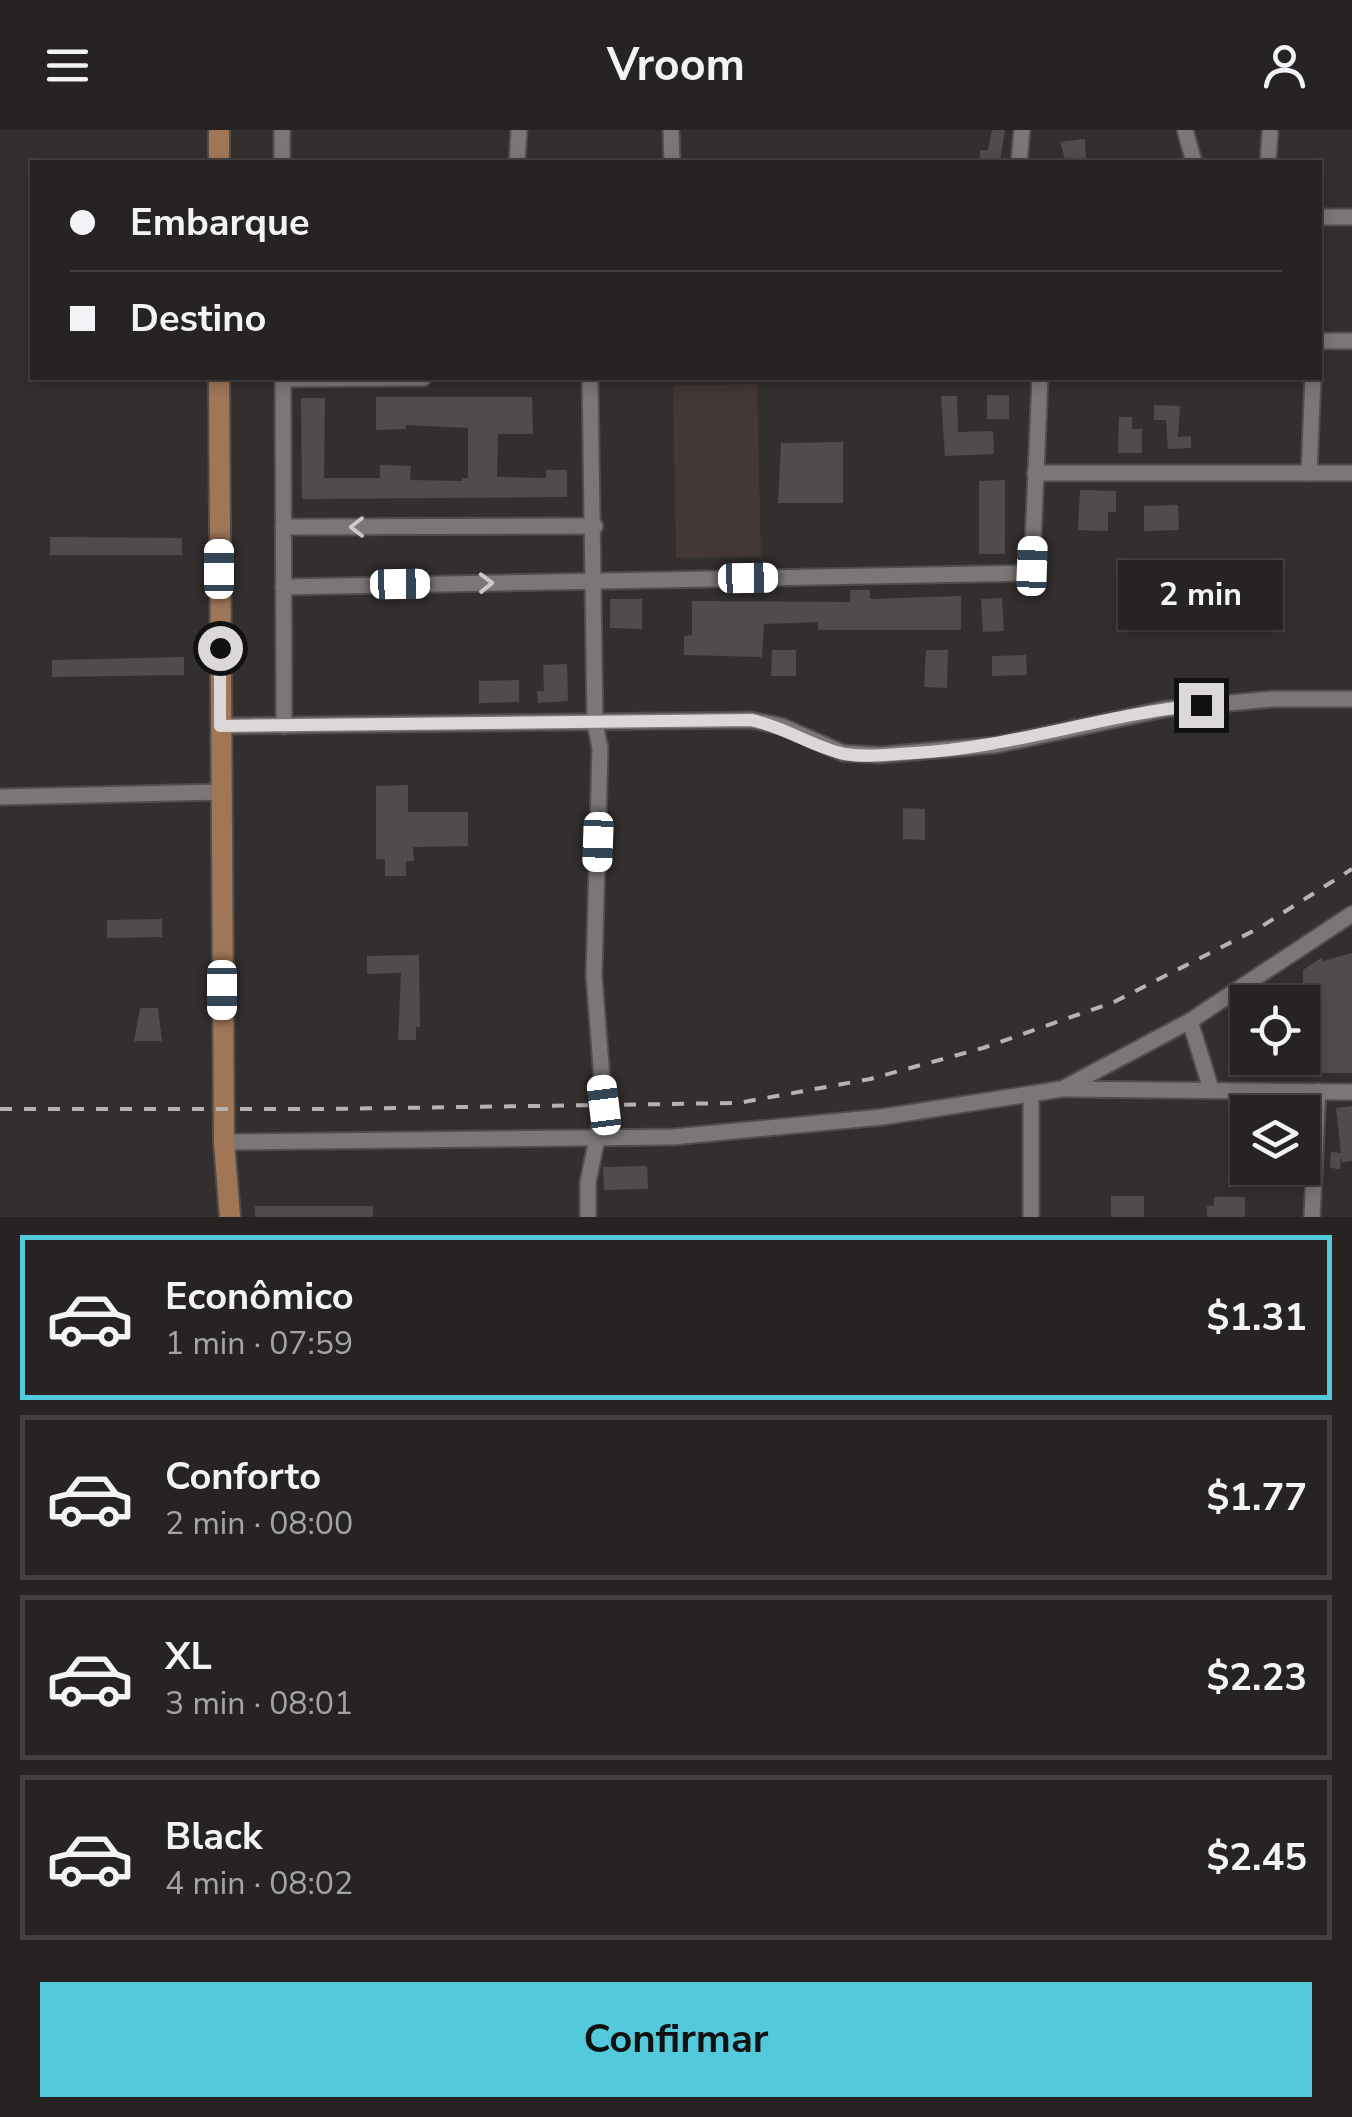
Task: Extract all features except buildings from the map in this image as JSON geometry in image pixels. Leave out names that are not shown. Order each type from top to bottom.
[{"type":"main road","points":[[219,160],[220,130]]},
{"type":"main road","points":[[219,380],[224,1148],[230,1217]]},
{"type":"main road","points":[[217,1217],[224,1148]]},
{"type":"street","points":[[282,130],[282,160]]},
{"type":"street","points":[[517,160],[519,130]]},
{"type":"street","points":[[671,130],[672,160]]},
{"type":"street","points":[[1019,160],[1022,130]]},
{"type":"street","points":[[1184,130],[1193,160]]},
{"type":"street","points":[[1268,160],[1270,133]]},
{"type":"street","points":[[1322,217],[1352,217]]},
{"type":"street","points":[[1322,341],[1352,342]]},
{"type":"street","points":[[283,380],[284,726]]},
{"type":"street","points":[[588,1217],[588,1182],[604,1105],[594,976],[600,748],[596,722],[590,380]]},
{"type":"street","points":[[283,586],[1028,572],[1032,566],[1040,380]]},
{"type":"street","points":[[1309,473],[1313,380]]},
{"type":"street","points":[[1035,473],[1352,473]]},
{"type":"street","points":[[283,527],[595,526]]},
{"type":"street","points":[[220,726],[751,720],[781,726],[843,754],[880,755],[996,745],[1165,708],[1273,699],[1352,699]]},
{"type":"street","points":[[0,797],[220,792]]},
{"type":"street","points":[[1062,1088],[1190,1021],[1352,914]]},
{"type":"street","points":[[1190,1021],[1211,1089]]},
{"type":"street","points":[[224,1148],[673,1137],[779,1130],[1062,1088],[1352,1092]]},
{"type":"street","points":[[1312,1217],[1318,1091]]},
{"type":"street","points":[[1030,1094],[1031,1217]]},
{"type":"shaded area","points":[[757,384],[761,557],[676,558],[673,386]]},
{"type":"railway","points":[[0,1109],[738,1103],[870,1079],[983,1048],[1114,1002],[1259,928],[1352,869]]},
{"type":"route","points":[[220,648],[220,726],[751,720],[781,726],[843,754],[880,755],[996,745],[1165,708],[1201,705]]}]
